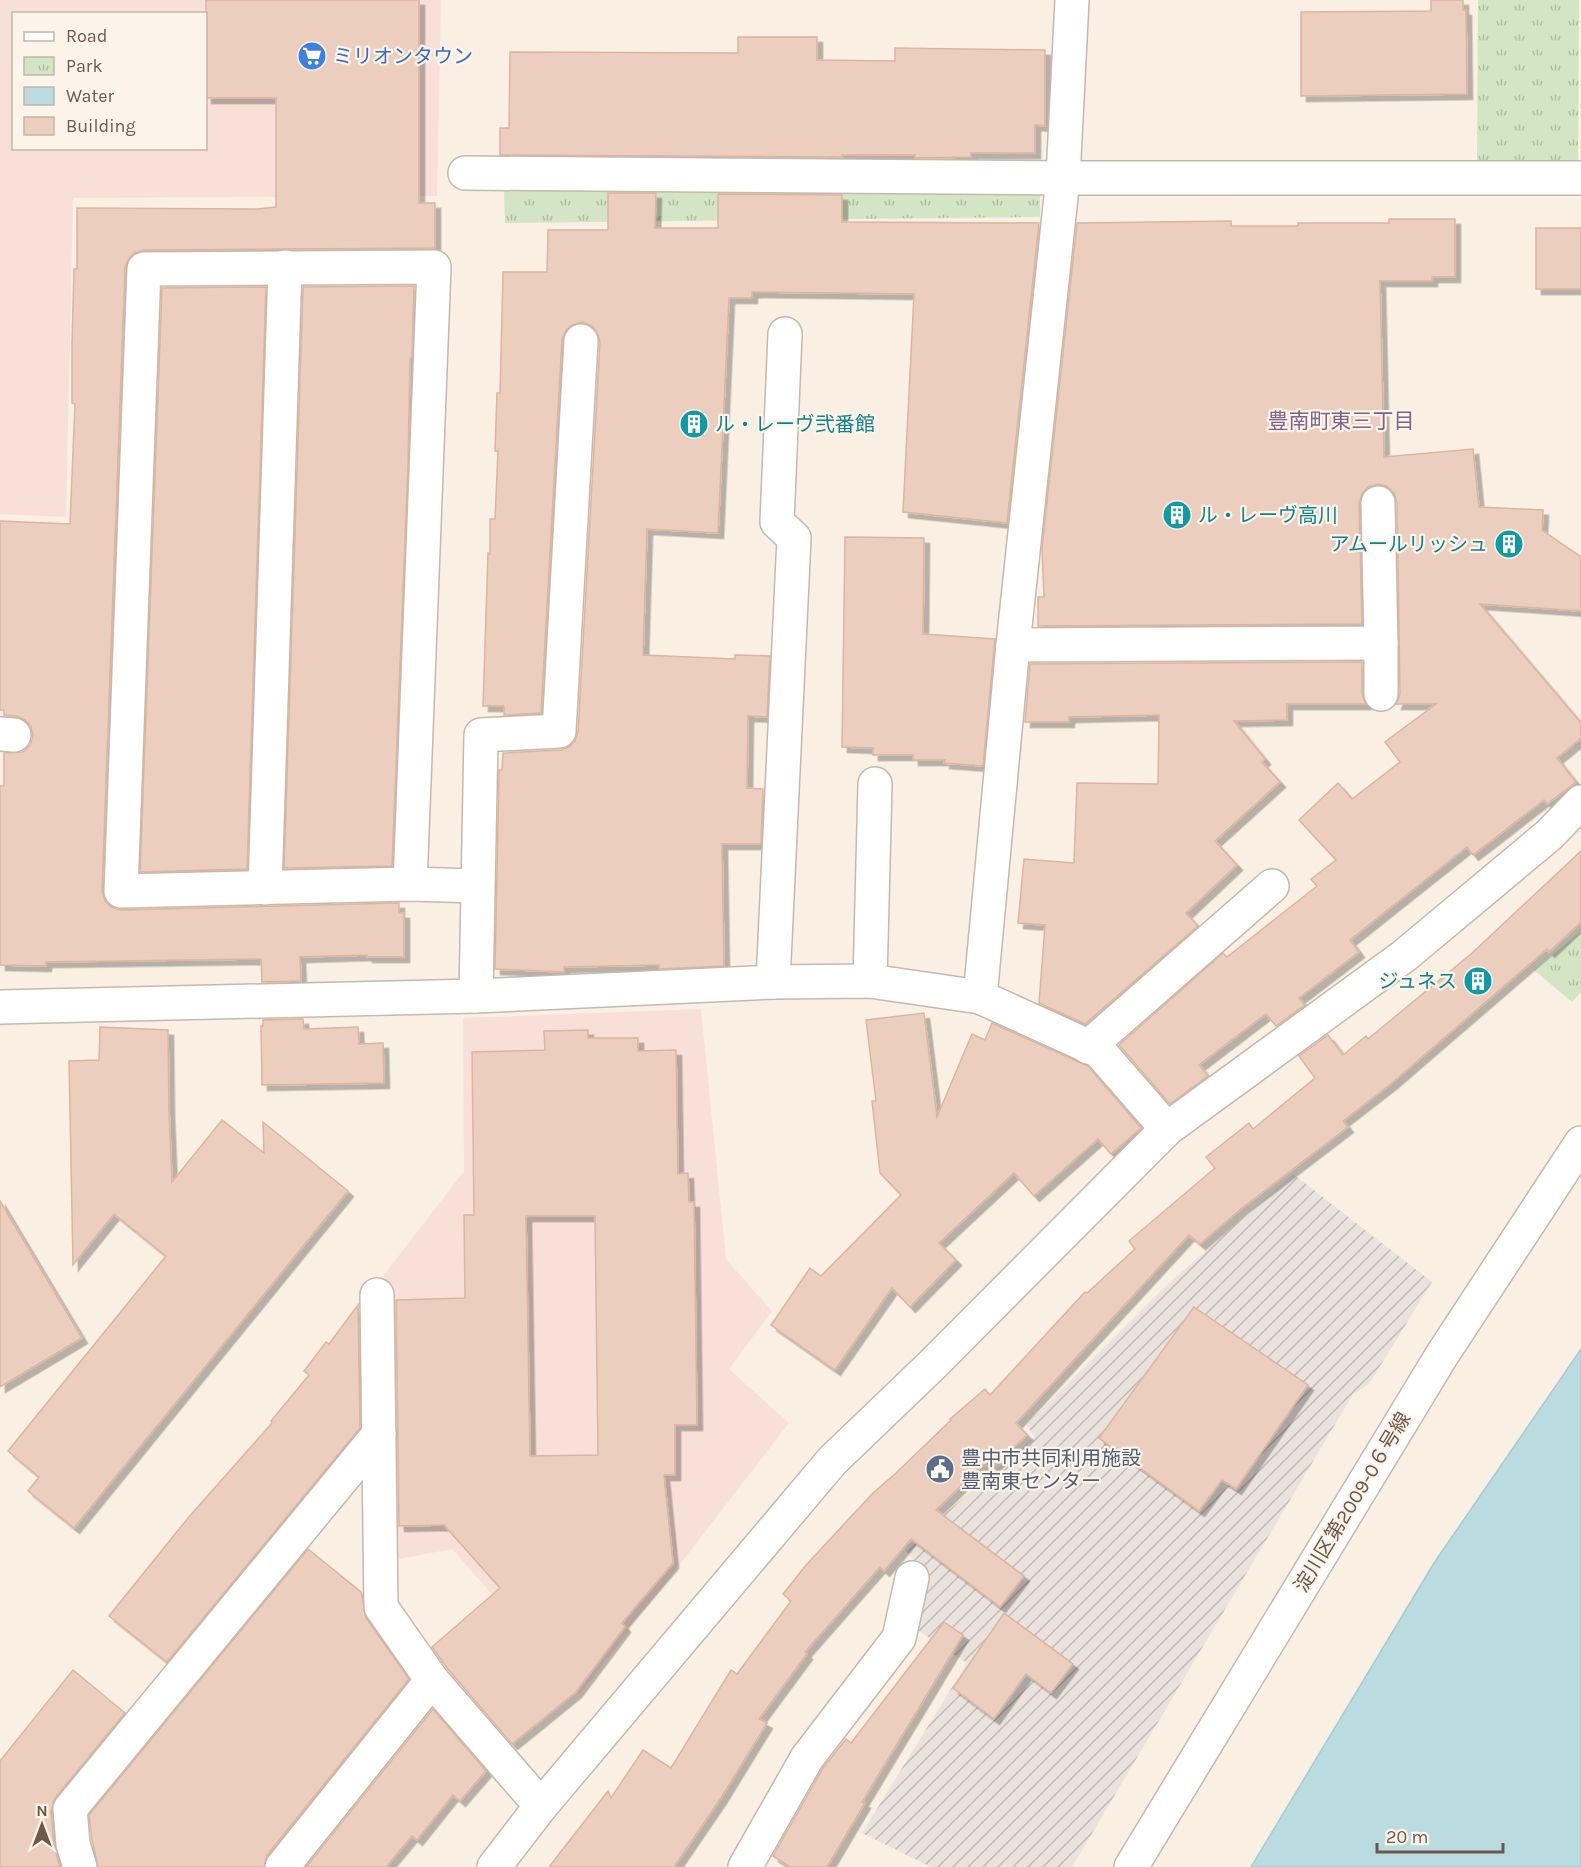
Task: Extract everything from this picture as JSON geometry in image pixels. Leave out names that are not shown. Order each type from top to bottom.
[{"type":"street","points":[[980,997],[1012,645],[1063,178],[1072,0]]},
{"type":"street","points":[[465,173],[1063,178],[1581,178]]},
{"type":"street","points":[[265,888],[285,267]]},
{"type":"street","points":[[410,884],[434,267],[144,269],[121,891],[410,884],[477,886]]},
{"type":"street","points":[[773,982],[794,537],[777,522],[786,334]]},
{"type":"street","points":[[476,996],[481,735],[559,731],[581,341]]},
{"type":"street","points":[[1378,503],[1381,694]]},
{"type":"street","points":[[1012,645],[1381,643]]},
{"type":"street","points":[[870,981],[875,784]]},
{"type":"street","points":[[494,1867],[541,1806],[832,1461],[931,1366],[1167,1129],[1404,956],[1549,835],[1581,802]]},
{"type":"street","points":[[1088,1047],[1272,886]]},
{"type":"street","points":[[0,1007],[476,996],[773,982],[870,981],[980,997],[1099,1051],[1167,1129]]},
{"type":"street","name":"淀川区第2009-0６号線","points":[[1131,1867],[1442,1355],[1581,1143]]},
{"type":"street","points":[[377,1296],[381,1607],[432,1680],[541,1806]]},
{"type":"street","points":[[80,1867],[73,1844],[70,1809],[380,1434]]},
{"type":"street","points":[[745,1867],[807,1758],[899,1638],[912,1578]]},
{"type":"street","points":[[282,1867],[432,1680]]},
{"type":"shaded area","name":"ミリオンタウン","points":[[0,0],[441,0],[437,196],[73,198],[66,517],[0,514]]},
{"type":"shaded area","points":[[701,1009],[726,1259],[772,1311],[729,1369],[789,1423],[580,1694],[452,1549],[394,1560],[384,1275],[464,1171],[463,1018]]},
{"type":"shaded area","points":[[1293,1174],[1432,1282],[1369,1384],[1353,1394],[1072,1867],[931,1867],[862,1833],[967,1663],[919,1631],[927,1578],[904,1548],[1035,1437],[1026,1425],[1168,1284]]},
{"type":"green space","points":[[1478,0],[1579,0],[1578,162],[1477,164]]},
{"type":"green space","points":[[1027,185],[1040,194],[1040,217],[505,223],[504,190]]},
{"type":"green space","points":[[1581,931],[1581,992],[1572,1002],[1534,970]]},
{"type":"water","points":[[1581,1349],[1581,1867],[1251,1867],[1434,1563]]},
{"type":"building","points":[[206,0],[419,0],[419,203],[435,203],[435,248],[144,250],[134,253],[128,260],[125,268],[102,891],[105,901],[111,907],[121,910],[399,903],[399,913],[404,913],[404,957],[367,957],[367,955],[300,957],[301,981],[262,982],[261,959],[46,962],[46,966],[0,965],[0,786],[4,786],[4,753],[23,752],[30,745],[33,736],[31,726],[25,720],[16,716],[4,715],[4,710],[0,710],[0,521],[70,524],[75,404],[72,403],[72,344],[74,269],[77,269],[77,208],[257,209],[276,207],[276,98],[207,98]]},
{"type":"building","points":[[1431,0],[1463,0],[1463,10],[1466,10],[1467,94],[1301,96],[1301,12],[1431,11]]},
{"type":"building","points":[[738,37],[817,37],[817,60],[895,61],[895,48],[1045,50],[1045,126],[1035,125],[1035,153],[971,153],[971,157],[500,155],[500,128],[509,128],[510,52],[738,53]]},
{"type":"building","points":[[608,193],[656,193],[655,228],[718,228],[718,194],[842,195],[842,222],[1039,223],[1007,523],[903,512],[914,294],[752,292],[752,298],[729,298],[718,533],[647,529],[643,655],[735,659],[735,655],[770,656],[767,717],[748,716],[747,788],[763,789],[761,844],[722,844],[724,966],[659,969],[659,965],[564,967],[564,972],[495,969],[499,770],[502,770],[503,753],[561,750],[569,747],[575,741],[578,732],[600,342],[592,326],[583,322],[572,325],[566,330],[562,339],[541,713],[504,715],[504,706],[483,706],[490,519],[495,519],[498,451],[495,451],[497,393],[500,393],[503,272],[547,272],[548,230],[608,230]]},
{"type":"building","points":[[1389,219],[1455,219],[1455,277],[1432,277],[1432,281],[1380,281],[1384,457],[1473,449],[1479,507],[1543,510],[1542,530],[1581,557],[1581,611],[1480,604],[1581,723],[1581,738],[1557,758],[1576,782],[1547,804],[1544,800],[1473,855],[1467,847],[1350,940],[1359,952],[1299,998],[1305,1005],[1276,1026],[1266,1014],[1199,1065],[1208,1076],[1170,1104],[1119,1045],[1223,953],[1227,957],[1317,886],[1311,879],[1336,860],[1299,820],[1338,783],[1352,799],[1400,762],[1385,742],[1436,704],[1396,704],[1400,694],[1397,503],[1394,493],[1386,486],[1378,484],[1368,487],[1359,503],[1362,624],[1038,626],[1038,597],[1044,597],[1042,548],[1077,223],[1231,221],[1231,226],[1298,226],[1298,223],[1389,223]]},
{"type":"building","points":[[1536,228],[1581,228],[1581,289],[1536,289]]},
{"type":"building","points":[[414,286],[392,866],[284,868],[303,287]]},
{"type":"building","points":[[266,287],[247,869],[140,872],[162,288]]},
{"type":"building","points":[[845,537],[924,538],[923,634],[995,639],[983,766],[944,763],[945,760],[913,760],[913,755],[873,755],[873,748],[842,747]]},
{"type":"building","points":[[1362,662],[1362,694],[1366,704],[1287,704],[1287,720],[1234,721],[1265,759],[1262,762],[1280,782],[1215,841],[1237,865],[1186,913],[1198,926],[1085,1024],[1039,1003],[1045,925],[1018,923],[1024,859],[1074,863],[1077,783],[1158,784],[1159,715],[1069,717],[1069,722],[1025,722],[1030,664]]},
{"type":"building","points":[[1581,851],[1581,922],[1549,952],[1547,949],[1392,1083],[1343,1121],[1348,1127],[1242,1208],[1200,1244],[1189,1235],[1016,1423],[1027,1435],[993,1466],[987,1461],[936,1510],[1024,1576],[1000,1607],[911,1539],[884,1571],[880,1567],[805,1652],[807,1654],[759,1719],[767,1723],[721,1798],[674,1867],[549,1867],[608,1791],[611,1798],[643,1750],[671,1768],[731,1670],[737,1674],[791,1601],[783,1594],[807,1564],[873,1493],[950,1419],[985,1389],[990,1395],[1085,1292],[1087,1293],[1135,1249],[1129,1241],[1215,1168],[1206,1157],[1249,1123],[1253,1129],[1315,1078],[1299,1056],[1328,1035],[1343,1055],[1366,1036],[1368,1039],[1471,954]]},
{"type":"building","points":[[924,1013],[937,1117],[972,1034],[985,1040],[992,1023],[1088,1066],[1141,1128],[1111,1154],[1098,1139],[1034,1196],[1014,1173],[939,1243],[956,1260],[910,1307],[892,1288],[835,1370],[771,1325],[810,1268],[821,1276],[901,1195],[880,1173],[872,1101],[876,1101],[866,1020]]},
{"type":"building","points":[[303,1019],[304,1029],[358,1027],[359,1044],[383,1043],[384,1083],[262,1085],[261,1026],[263,1026],[263,1020]]},
{"type":"building","points":[[100,1027],[168,1030],[172,1182],[222,1120],[264,1153],[263,1122],[348,1191],[74,1528],[28,1491],[39,1477],[8,1451],[166,1256],[114,1214],[73,1265],[69,1061],[99,1060]]},
{"type":"building","points":[[588,1030],[588,1038],[638,1038],[638,1051],[676,1050],[678,1174],[688,1173],[689,1202],[694,1202],[697,1425],[675,1425],[675,1475],[664,1475],[673,1563],[622,1623],[625,1627],[576,1692],[512,1744],[432,1647],[500,1588],[444,1525],[399,1526],[396,1300],[465,1298],[464,1215],[474,1215],[472,1052],[545,1050],[544,1031]],"holes":[[[526,1216],[595,1216],[598,1455],[530,1456]]]},
{"type":"building","points":[[0,1201],[82,1338],[0,1387]]},
{"type":"building","points":[[358,1305],[360,1428],[167,1662],[109,1616],[188,1518],[272,1423],[271,1421],[309,1375],[304,1371],[326,1342],[329,1344]]},
{"type":"building","points":[[1194,1307],[1308,1385],[1236,1489],[1222,1480],[1199,1511],[1099,1438]]},
{"type":"building","points":[[308,1549],[361,1592],[366,1618],[409,1679],[267,1855],[264,1867],[98,1867],[89,1815]]},
{"type":"building","points":[[1004,1613],[1073,1664],[1051,1693],[1026,1674],[994,1719],[953,1688]]},
{"type":"building","points":[[944,1622],[963,1635],[862,1802],[865,1803],[827,1867],[790,1867],[773,1856],[823,1768],[846,1739],[851,1743]]},
{"type":"building","points":[[73,1670],[125,1713],[55,1798],[51,1811],[54,1846],[60,1867],[0,1867],[0,1761]]},
{"type":"building","points":[[433,1709],[486,1771],[460,1801],[453,1795],[417,1840],[412,1836],[386,1867],[306,1867]]},
{"type":"place","name":"ミリオンタウン","points":[[312,56]]},
{"type":"place","name":"ル・レーヴ弐番館","points":[[694,424]]},
{"type":"place","name":"ル・レーヴ高川","points":[[1177,515]]},
{"type":"place","name":"アムールリッシュ","points":[[1509,544]]},
{"type":"place","name":"ジュネス","points":[[1478,981]]},
{"type":"place","name":"豊中市共同利用施設 豊南東センター","points":[[940,1469]]},
{"type":"district","name":"豊南町東三丁目","points":[[1341,421]]}]
